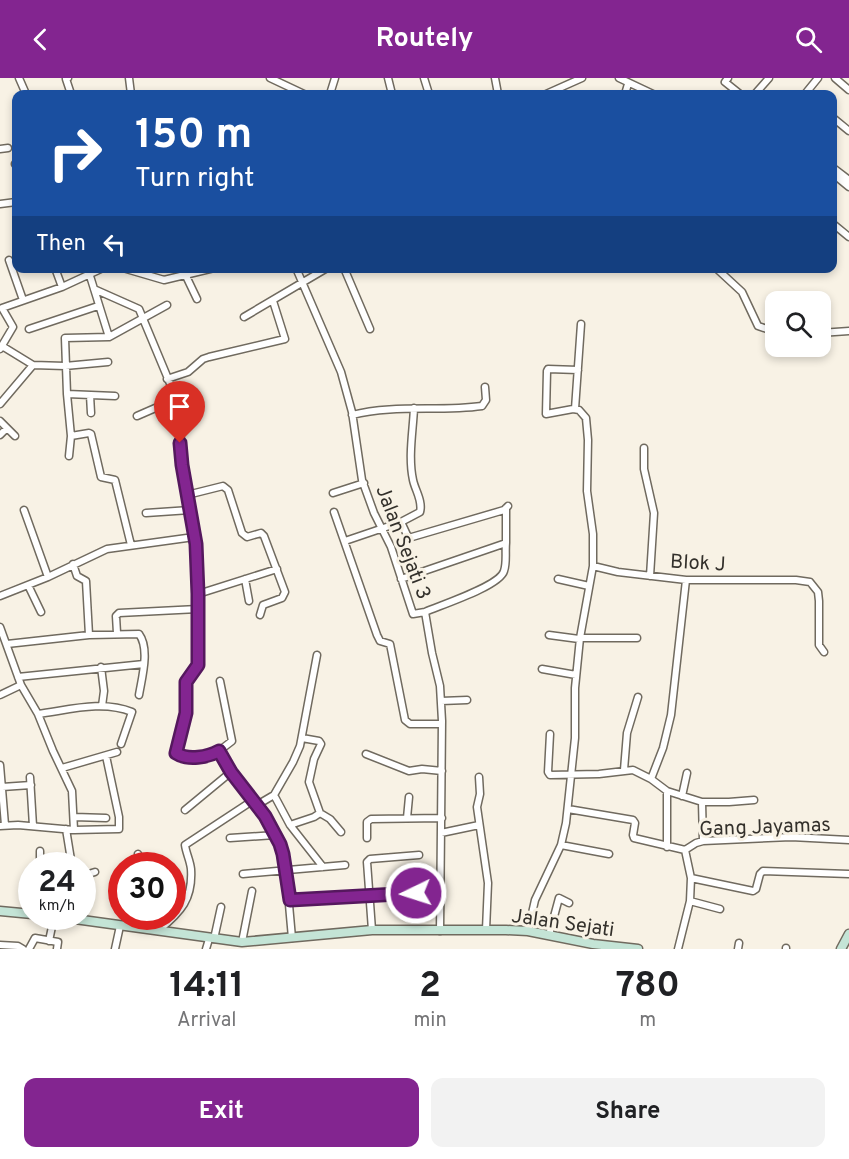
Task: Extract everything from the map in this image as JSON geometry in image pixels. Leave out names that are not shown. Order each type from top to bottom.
[{"type":"main road","points":[[0,911],[18,913]]},
{"type":"main road","name":"Jalan Sejati","points":[[159,930],[245,945],[372,930],[528,931],[583,946],[638,949]]},
{"type":"main road","points":[[841,949],[849,934]]},
{"type":"street","points":[[270,78],[296,90]]},
{"type":"street","points":[[555,90],[582,78]]},
{"type":"street","points":[[619,78],[642,90]]},
{"type":"street","points":[[758,90],[769,78]]},
{"type":"street","points":[[809,90],[819,78]]},
{"type":"street","points":[[835,78],[849,90]]},
{"type":"street","points":[[626,90],[628,84]]},
{"type":"street","points":[[837,121],[849,132]]},
{"type":"street","points":[[0,149],[8,148]]},
{"type":"street","points":[[837,171],[849,180]]},
{"type":"street","points":[[837,177],[849,187]]},
{"type":"street","points":[[837,227],[849,237]]},
{"type":"street","points":[[9,260],[12,269]]},
{"type":"street","points":[[14,273],[23,300]]},
{"type":"street","points":[[57,273],[62,287]]},
{"type":"street","points":[[95,273],[62,287],[1,306],[13,327],[1,348],[33,365],[65,366],[108,362]]},
{"type":"street","points":[[140,273],[164,280],[196,273]]},
{"type":"street","name":"Jalan Sejati 3","points":[[298,273],[341,372],[352,415],[364,483],[381,528],[391,547],[413,614],[425,612],[441,701],[440,931]]},
{"type":"street","points":[[244,317],[318,273]]},
{"type":"street","points":[[346,273],[370,329]]},
{"type":"street","points":[[721,273],[741,292],[758,326],[765,328]]},
{"type":"street","points":[[90,276],[109,337]]},
{"type":"street","points":[[186,276],[197,299]]},
{"type":"street","points":[[94,289],[135,306],[142,317],[180,409],[182,465],[194,537],[198,594],[198,665],[186,682],[186,713],[176,750],[181,756],[208,757],[232,741],[220,681]]},
{"type":"street","points":[[167,379],[188,372],[203,359],[285,339],[273,301]]},
{"type":"street","points":[[69,456],[71,436],[65,339],[109,337],[167,304]]},
{"type":"street","points":[[29,329],[98,306]]},
{"type":"street","points":[[575,409],[580,324]]},
{"type":"street","points":[[831,332],[849,331]]},
{"type":"street","points":[[0,404],[33,365]]},
{"type":"street","points":[[528,931],[538,892],[561,845],[568,810],[575,738],[576,675],[593,566],[587,491],[588,425],[586,418],[575,409],[546,414],[548,369],[578,370]]},
{"type":"street","points":[[352,415],[370,410],[414,408],[436,410],[482,406],[486,400],[485,387]]},
{"type":"street","points":[[67,394],[115,396]]},
{"type":"street","points":[[90,395],[91,413]]},
{"type":"street","points":[[137,416],[176,399]]},
{"type":"street","points":[[345,541],[401,522],[420,512],[421,507],[413,480],[411,463],[414,408]]},
{"type":"street","points":[[0,421],[15,436]]},
{"type":"street","points":[[0,435],[7,428]]},
{"type":"street","points":[[71,436],[92,434],[101,477],[115,480],[131,545]]},
{"type":"street","points":[[644,448],[644,469],[654,513],[650,576]]},
{"type":"street","points":[[333,493],[364,483]]},
{"type":"street","points":[[187,495],[223,486],[228,490],[242,533],[247,537],[261,532],[277,569],[285,596],[263,605],[260,615]]},
{"type":"street","points":[[401,522],[408,537],[412,537],[507,507],[504,571],[500,578],[425,612]]},
{"type":"street","points":[[24,510],[48,577]]},
{"type":"street","points":[[146,513],[190,510]]},
{"type":"street","points":[[334,512],[380,641],[390,644],[405,720],[410,724],[442,724]]},
{"type":"street","points":[[0,596],[48,577],[107,549],[194,537]]},
{"type":"street","points":[[401,579],[506,543]]},
{"type":"street","points":[[73,564],[77,576],[86,580],[89,635]]},
{"type":"street","name":"Blok J","points":[[593,566],[618,572],[686,580],[802,580],[810,582],[818,592],[819,645],[824,652]]},
{"type":"street","points":[[198,594],[277,569]]},
{"type":"street","points":[[245,579],[249,601]]},
{"type":"street","points":[[558,579],[590,586]]},
{"type":"street","points":[[651,779],[663,748],[671,715],[686,580]]},
{"type":"street","points":[[28,585],[40,612]]},
{"type":"street","points":[[117,633],[116,616],[119,614],[198,609]]},
{"type":"street","points":[[0,627],[21,685],[38,714],[52,751],[72,791],[74,830]]},
{"type":"street","points":[[6,644],[117,633],[141,635],[144,663],[139,695]]},
{"type":"street","points":[[549,635],[580,638],[637,638]]},
{"type":"street","points":[[186,899],[190,892],[191,868],[185,845],[255,803],[274,795],[293,762],[302,738],[317,655]]},
{"type":"street","points":[[18,677],[144,663]]},
{"type":"street","points":[[101,667],[104,691],[102,706]]},
{"type":"street","points":[[542,669],[576,675]]},
{"type":"street","points":[[0,695],[21,685]]},
{"type":"street","points":[[624,770],[627,733],[639,697]]},
{"type":"street","points":[[441,701],[467,700]]},
{"type":"street","points":[[38,714],[112,705],[132,712],[121,744]]},
{"type":"street","points":[[550,734],[548,773],[550,775],[599,774],[633,770],[651,779],[667,791],[702,802],[754,800]]},
{"type":"street","points":[[302,738],[319,741],[321,744],[314,759],[309,782],[320,813],[330,819],[341,832]]},
{"type":"street","points":[[219,751],[275,835],[283,854],[290,900],[292,938]]},
{"type":"street","points":[[62,768],[117,752]]},
{"type":"street","points":[[366,754],[409,771],[422,769],[442,771]]},
{"type":"street","points":[[0,765],[2,825],[66,830],[117,830],[120,826],[106,756]]},
{"type":"street","points":[[185,810],[231,772]]},
{"type":"street","points":[[682,796],[687,773]]},
{"type":"street","points":[[30,777],[33,826]]},
{"type":"street","points":[[479,777],[480,788],[477,804],[488,883],[486,930]]},
{"type":"street","points":[[2,787],[31,785]]},
{"type":"street","points":[[667,791],[667,847]]},
{"type":"street","points":[[274,795],[290,825],[323,867]]},
{"type":"street","points":[[407,818],[409,797]]},
{"type":"street","points":[[702,802],[703,842]]},
{"type":"street","points":[[568,810],[633,820],[635,823],[634,838],[685,850],[691,878],[690,901],[678,949]]},
{"type":"street","points":[[290,825],[320,813]]},
{"type":"street","points":[[74,817],[106,818]]},
{"type":"street","points":[[367,838],[369,820],[442,818]]},
{"type":"street","points":[[441,833],[479,825]]},
{"type":"street","points":[[66,830],[70,852]]},
{"type":"street","points":[[230,838],[275,835]]},
{"type":"street","name":"Gang Jayamas","points":[[685,850],[696,843],[703,842],[791,837],[849,840]]},
{"type":"street","points":[[561,845],[609,854]]},
{"type":"street","points":[[372,930],[366,863],[369,860],[419,855]]},
{"type":"street","points":[[243,874],[345,865]]},
{"type":"street","points":[[691,878],[753,891],[756,890],[760,874],[764,871],[849,874]]},
{"type":"street","points":[[245,945],[252,891]]},
{"type":"street","points":[[290,900],[439,891]]},
{"type":"street","points":[[549,935],[559,898],[568,903]]},
{"type":"street","points":[[690,901],[720,909]]},
{"type":"street","points":[[206,949],[212,939],[221,907]]},
{"type":"street","points":[[49,941],[51,930]]},
{"type":"street","points":[[115,949],[119,930]]},
{"type":"street","points":[[29,949],[34,939],[59,943],[57,949]]},
{"type":"street","points":[[0,945],[18,946],[23,949]]},
{"type":"route","points":[[180,443],[196,544],[198,665],[186,682],[185,723],[176,753],[181,756],[208,757],[219,751],[231,772],[265,816],[280,844],[290,900],[416,893]]}]
